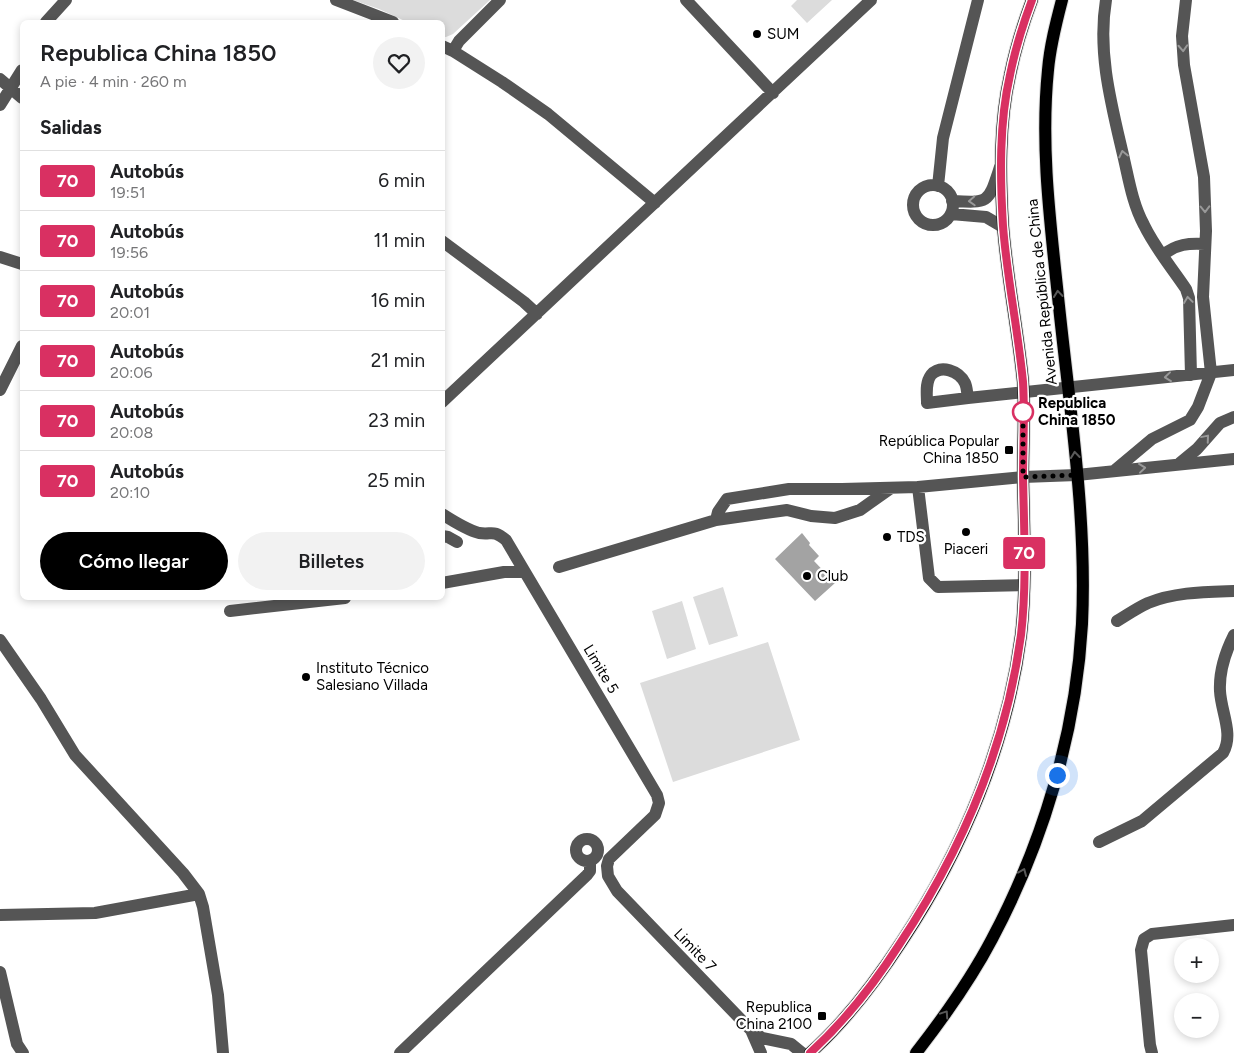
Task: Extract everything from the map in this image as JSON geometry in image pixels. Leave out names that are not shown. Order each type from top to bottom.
[{"type":"main road","name":"Avenida República de China","points":[[810,1053],[857,1003],[882,971],[925,906],[955,852],[987,772],[1008,702],[1021,635],[1024,585],[1023,393],[1003,227],[1002,163],[1004,107],[1023,25],[1032,0]]},
{"type":"main road","name":"Avenida República de China","points":[[916,1053],[974,971],[992,940],[1010,902],[1039,835],[1057,775],[1075,690],[1082,623],[1081,546],[1077,475],[1047,187],[1045,118],[1048,68],[1062,0]]},
{"type":"street","points":[[48,20],[66,0]]},
{"type":"street","points":[[336,0],[388,20]]},
{"type":"street","points":[[500,0],[459,41],[448,48],[548,114],[655,203]]},
{"type":"street","points":[[686,0],[772,93]]},
{"type":"street","points":[[445,399],[871,0]]},
{"type":"street","points":[[938,186],[943,138],[978,0]]},
{"type":"street","points":[[1106,0],[1103,16],[1104,57],[1116,125],[1143,224],[1186,289],[1189,298],[1191,375]]},
{"type":"street","points":[[1115,470],[1152,439],[1190,420],[1198,408],[1211,373],[1203,297],[1205,244],[1204,177],[1184,65],[1182,36],[1186,0]]},
{"type":"street","points":[[0,104],[20,74]]},
{"type":"street","points":[[0,79],[20,97]]},
{"type":"street","points":[[951,207],[974,202],[991,194],[1002,163]]},
{"type":"street","points":[[926,186],[938,186],[950,195],[951,207],[942,223],[936,225],[923,223],[913,207],[916,194],[926,186]]},
{"type":"street","points":[[951,207],[986,217],[1003,227]]},
{"type":"street","points":[[445,243],[524,302],[537,314]]},
{"type":"street","points":[[1163,255],[1170,249],[1184,244],[1205,244]]},
{"type":"street","points":[[0,257],[20,263]]},
{"type":"street","points":[[0,390],[20,350]]},
{"type":"street","points":[[968,398],[1068,389],[1234,370]]},
{"type":"street","points":[[1180,463],[1197,449],[1220,423],[1234,417]]},
{"type":"street","points":[[716,520],[727,499],[789,489],[918,487],[1023,477],[1077,475],[1234,459]]},
{"type":"street","points":[[918,487],[929,578],[932,583],[938,587],[1024,585]]},
{"type":"street","points":[[559,567],[716,520],[787,510],[811,516],[835,518],[860,510],[891,488]]},
{"type":"street","name":"Limite 5","points":[[445,516],[480,533],[491,532],[506,540],[657,795],[659,803],[654,816],[614,854]]},
{"type":"street","points":[[445,536],[456,542]]},
{"type":"street","points":[[489,563],[504,572]]},
{"type":"street","points":[[445,583],[504,572],[524,572]]},
{"type":"street","points":[[1117,621],[1148,604],[1166,598],[1197,593],[1234,591]]},
{"type":"street","points":[[230,611],[314,600]]},
{"type":"street","points":[[1099,842],[1142,821],[1229,746],[1231,733],[1220,696],[1220,687],[1223,663],[1234,635]]},
{"type":"street","points":[[0,640],[41,699],[75,755],[183,873],[199,894],[203,907],[218,995],[223,1053]]},
{"type":"street","name":"Limite 7","points":[[614,854],[609,859],[607,866],[608,876],[618,891],[751,1030]]},
{"type":"street","points":[[400,1053],[587,875],[590,871],[590,861]]},
{"type":"street","points":[[0,915],[95,913],[199,894]]},
{"type":"street","points":[[1152,1053],[1141,950],[1144,939],[1152,934],[1234,925]]},
{"type":"street","points":[[0,972],[18,1044],[23,1053]]},
{"type":"street","points":[[751,1030],[761,1053]]},
{"type":"street","points":[[751,1030],[762,1038],[791,1044],[802,1053]]},
{"type":"shaded area","points":[[353,0],[490,0],[453,34],[446,37],[445,20],[403,20]]},
{"type":"shaded area","points":[[797,0],[832,0],[807,23],[791,6]]},
{"type":"shaded area","points":[[802,533],[810,543],[809,545],[819,556],[814,561],[835,583],[815,601],[775,559]]},
{"type":"shaded area","points":[[723,587],[738,636],[709,645],[693,597]]},
{"type":"shaded area","points":[[682,601],[696,649],[667,659],[652,611]]},
{"type":"shaded area","points":[[768,642],[800,740],[673,782],[640,683]]},
{"type":"bus line","name":"70","points":[[810,1053],[857,1003],[882,971],[925,906],[955,852],[972,813],[987,772],[1008,702],[1021,635],[1024,585],[1023,393],[1003,227],[1002,163],[1004,107],[1023,25],[1032,0]]},
{"type":"place","name":"SUM","points":[[757,34]]},
{"type":"place","name":"Republica China 1850","points":[[1023,412]]},
{"type":"place","name":"República Popular China 1850","points":[[1009,450]]},
{"type":"place","name":"Piaceri","points":[[966,532]]},
{"type":"place","name":"TDS","points":[[887,537]]},
{"type":"place","name":"Club","points":[[807,576]]},
{"type":"place","name":"Instituto Técnico Salesiano Villada","points":[[306,677]]},
{"type":"place","name":"Republica China 2100","points":[[822,1016]]},
{"type":"route","points":[[1023,412],[1023,410],[1023,477],[1077,475],[1078,484],[1082,623],[1075,690],[1057,775]]}]
